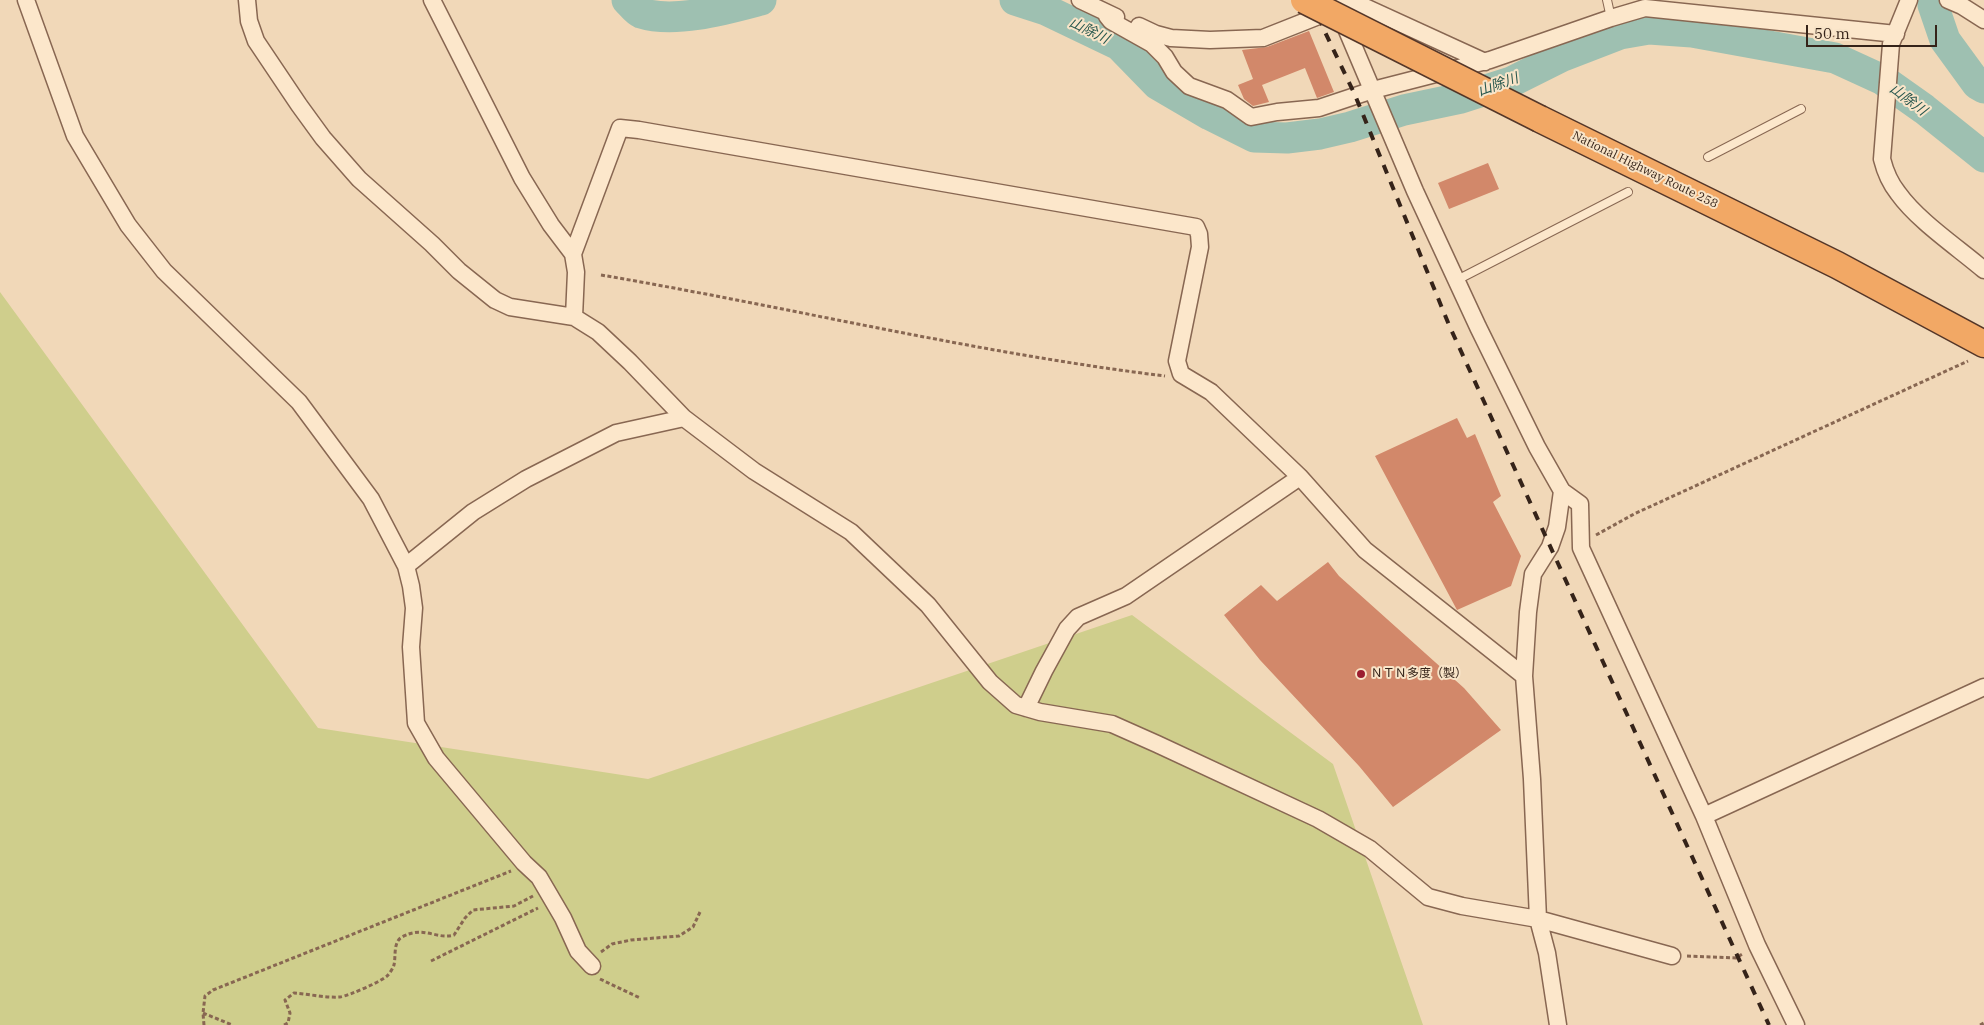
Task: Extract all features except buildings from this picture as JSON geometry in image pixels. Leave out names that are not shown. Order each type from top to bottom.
[{"type":"highway","name":"National Highway Route 258","points":[[1304,0],[1540,119],[1838,265],[1980,352]]},
{"type":"street","points":[[26,0],[75,136],[128,225],[164,271],[299,402],[371,500],[406,566],[414,608],[411,647],[416,723],[436,758],[524,863],[539,878],[563,918],[578,951],[592,966]]},
{"type":"street","points":[[247,0],[249,21],[256,41],[323,138],[378,197],[432,244],[458,271],[495,300],[510,307],[574,318],[598,332],[684,418],[754,471],[851,532],[928,605],[990,682],[1016,704],[1040,712],[1112,724],[1318,819],[1370,848],[1428,897],[1462,906],[1538,919],[1672,956]]},
{"type":"street","points":[[432,0],[522,178],[551,225],[573,254],[576,272],[574,318]]},
{"type":"street","points":[[1080,0],[1156,34],[1171,38],[1210,40],[1263,38],[1336,4],[1354,2],[1485,62]]},
{"type":"street","points":[[1909,0],[1894,39],[1886,100],[1882,159],[1886,174],[1897,193],[1913,211],[1984,270]]},
{"type":"street","points":[[1948,0],[1962,6],[1984,20]]},
{"type":"street","points":[[1336,4],[1388,127],[1478,327],[1537,447],[1562,491],[1580,504],[1581,548],[1704,816],[1757,945],[1796,1025]]},
{"type":"street","points":[[1107,12],[1107,16],[1111,21],[1152,44],[1165,57],[1174,72],[1189,86],[1227,100],[1251,117],[1319,108],[1373,90],[1485,62],[1645,8],[1894,39]]},
{"type":"street","points":[[573,254],[620,128],[1196,227],[1200,234],[1200,246],[1177,361],[1180,374],[1211,392],[1300,477],[1364,550],[1524,676]]},
{"type":"street","points":[[406,566],[473,512],[526,479],[616,433],[684,418]]},
{"type":"street","points":[[1026,708],[1066,630],[1078,617],[1090,610],[1126,596],[1300,477]]},
{"type":"street","points":[[1558,1025],[1547,953],[1538,919],[1532,779],[1524,676],[1528,612],[1533,574],[1550,547],[1557,527],[1562,491]]},
{"type":"street","points":[[1704,816],[1984,687]]},
{"type":"lane","points":[[1607,0],[1611,18]]},
{"type":"lane","points":[[1708,156],[1802,109]]},
{"type":"lane","points":[[1457,280],[1628,192]]},
{"type":"path","points":[[601,274],[899,332],[1125,371],[1170,376],[1180,374]]},
{"type":"path","points":[[1581,539],[1594,536],[1634,514],[1980,352]]},
{"type":"path","points":[[204,1025],[205,996],[213,990],[498,877],[524,863]]},
{"type":"path","points":[[432,961],[549,894]]},
{"type":"path","points":[[284,1025],[288,1023],[290,1013],[285,1000],[294,993],[338,997],[348,996],[388,976],[394,966],[397,944],[400,938],[415,932],[430,932],[447,937],[454,935],[465,918],[473,910],[514,906],[549,894]]},
{"type":"path","points":[[640,998],[592,975],[592,958],[612,944],[631,940],[679,936],[693,927],[700,912]]},
{"type":"path","points":[[1672,956],[1736,958],[1757,945]]},
{"type":"path","points":[[203,1013],[232,1025]]},
{"type":"path","points":[[1980,1025],[1984,1023]]},
{"type":"shaded area","points":[[0,292],[318,728],[648,779],[1132,615],[1333,764],[1423,1025],[0,1025]]},
{"type":"waterway","name":"山除川","points":[[627,0],[641,13],[669,17],[701,14],[761,0]]},
{"type":"waterway","name":"山除川","points":[[1015,0],[1046,10],[1119,45],[1157,84],[1210,115],[1254,137],[1287,138],[1320,134],[1350,127],[1404,110],[1461,98],[1511,82],[1563,56],[1620,34],[1649,29],[1692,32],[1835,58],[1883,80],[1924,109],[1984,157]]},
{"type":"waterway","points":[[1933,5],[1945,40],[1977,84],[1984,88]]},
{"type":"railway","points":[[1312,0],[1355,95],[1449,325],[1769,1025]]},
{"type":"place","name":"ＮＴＮ多度（製）","points":[[1361,674]]}]
